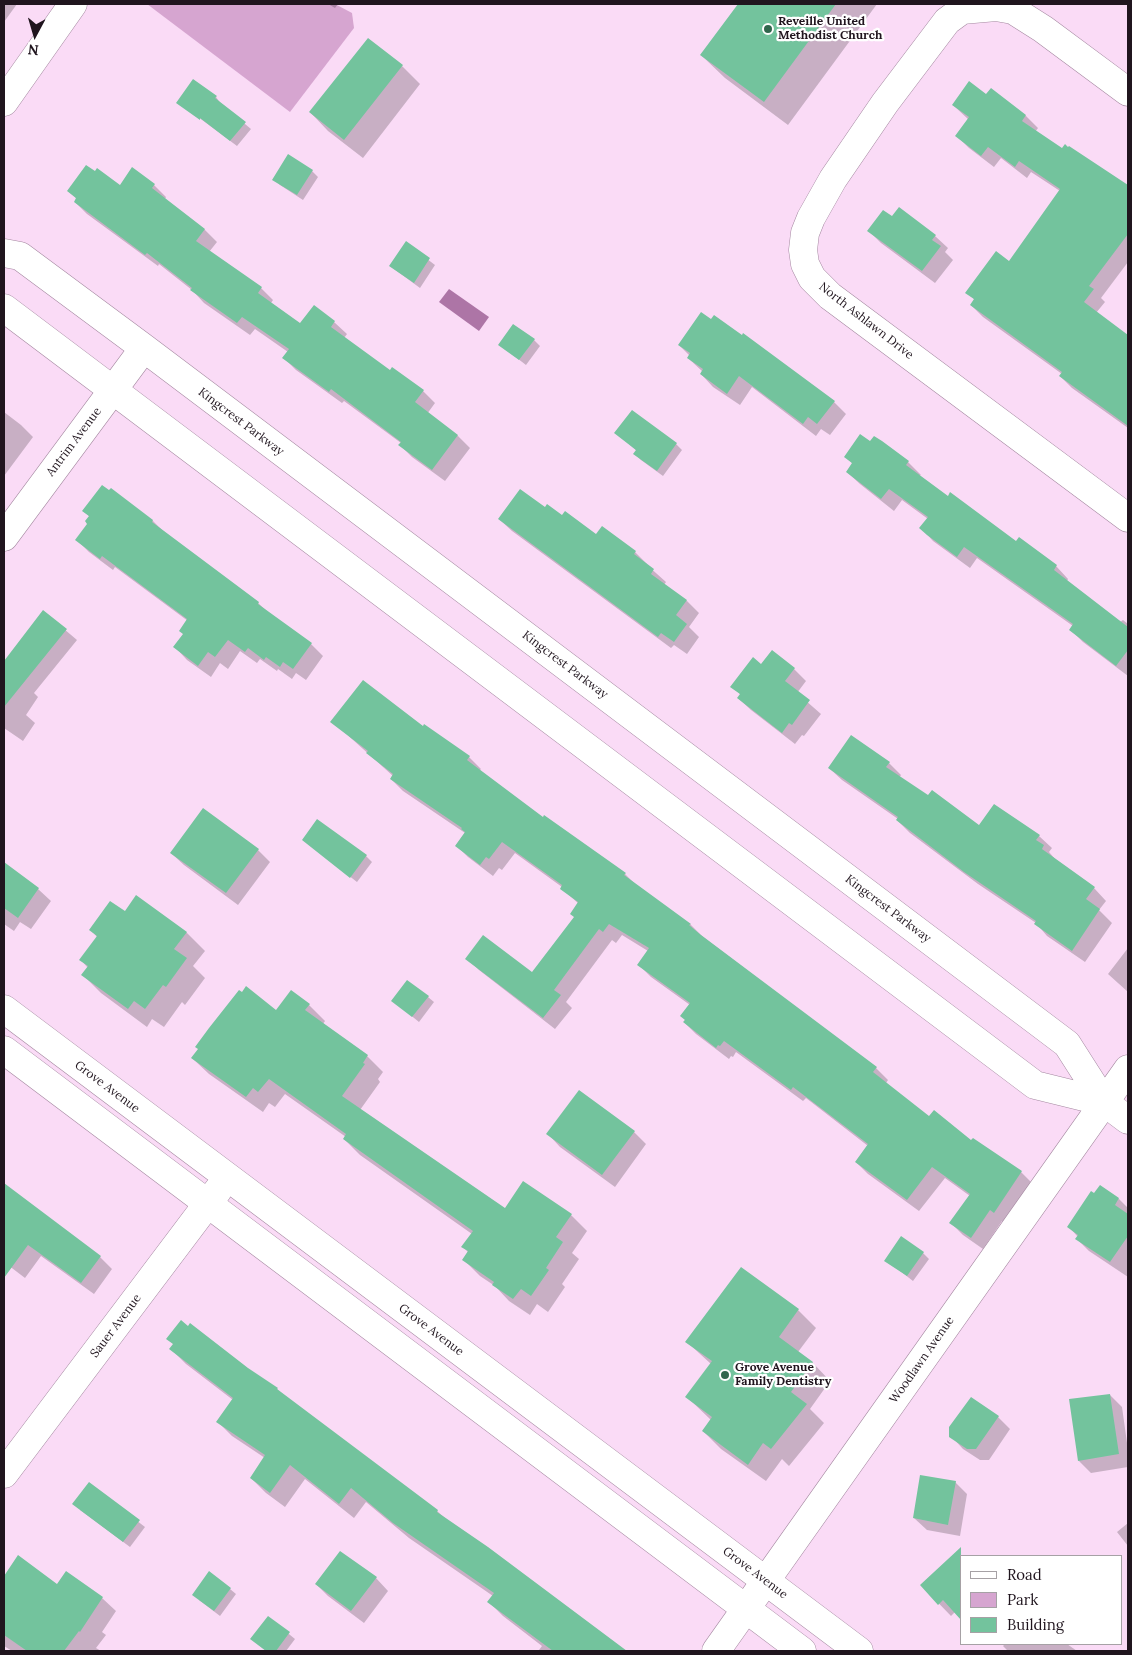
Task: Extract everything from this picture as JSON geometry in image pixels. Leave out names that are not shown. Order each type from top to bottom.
[{"type":"street","points":[[4,102],[73,4]]},
{"type":"street","name":"North Ashlawn Drive","points":[[1128,92],[1013,10],[996,7],[962,10],[947,21],[885,103],[833,178],[811,218],[805,233],[802,250],[805,264],[812,278],[830,296],[1128,518]]},
{"type":"street","name":"Kingcrest Parkway","points":[[4,252],[20,256],[144,348],[1067,1044],[1104,1102],[1128,1120]]},
{"type":"street","name":"Kingcrest Parkway","points":[[4,308],[1035,1085],[1104,1102]]},
{"type":"street","name":"Antrim Avenue","points":[[4,537],[144,348]]},
{"type":"street","name":"Grove Avenue","points":[[4,1009],[858,1651]]},
{"type":"street","points":[[4,1050],[802,1651]]},
{"type":"street","name":"Woodlawn Avenue","points":[[716,1651],[1128,1069]]},
{"type":"street","name":"Sauer Avenue","points":[[4,1474],[228,1178]]},
{"type":"green space","points":[[147,4],[335,4],[352,13],[354,28],[290,112]]},
{"type":"shaded area","points":[[449,289],[489,317],[479,331],[439,302]]},
{"type":"building","name":"Reveille United Methodist Church","points":[[738,4],[836,4],[764,102],[700,55]]},
{"type":"building","points":[[368,38],[403,65],[344,140],[309,112]]},
{"type":"building","points":[[193,79],[217,96],[215,98],[246,122],[230,141],[200,118],[200,120],[176,103]]},
{"type":"building","points":[[969,81],[986,94],[991,88],[1026,115],[1022,121],[1062,148],[1065,144],[1069,146],[1128,185],[1128,234],[1089,286],[1094,289],[1084,302],[1128,335],[1128,426],[1059,376],[1062,372],[970,305],[974,299],[965,293],[996,251],[1009,261],[1060,189],[1019,161],[1015,167],[988,147],[981,156],[955,136],[969,117],[952,105]]},
{"type":"building","points":[[288,154],[313,170],[297,195],[272,180]]},
{"type":"building","points":[[86,165],[95,171],[97,168],[120,185],[132,167],[155,184],[152,188],[205,229],[196,241],[262,287],[258,293],[300,323],[314,305],[335,321],[331,327],[390,370],[392,367],[424,390],[415,402],[458,435],[432,470],[398,445],[401,442],[331,389],[329,392],[282,358],[289,349],[242,317],[237,323],[190,290],[192,288],[147,253],[145,255],[74,202],[76,198],[67,191]]},
{"type":"building","points":[[899,207],[936,235],[932,240],[941,246],[922,271],[867,231],[883,210],[892,216]]},
{"type":"building","points":[[406,241],[430,258],[414,283],[389,266]]},
{"type":"building","points":[[701,312],[711,319],[714,315],[742,335],[743,333],[835,401],[817,424],[808,417],[803,424],[739,376],[727,394],[700,374],[703,369],[687,358],[690,353],[678,345]]},
{"type":"building","points":[[513,324],[535,339],[519,360],[498,345]]},
{"type":"building","points":[[632,410],[677,443],[657,471],[633,454],[636,450],[614,433]]},
{"type":"building","points":[[860,434],[870,441],[874,436],[882,441],[909,461],[906,465],[948,496],[950,492],[1016,541],[1019,537],[1057,565],[1054,570],[1128,627],[1128,650],[1116,666],[1069,630],[1073,624],[964,547],[957,557],[927,535],[919,528],[928,517],[889,489],[881,499],[846,472],[852,463],[844,457]]},
{"type":"building","points":[[102,485],[109,490],[111,488],[153,520],[152,522],[259,602],[258,604],[312,643],[293,669],[283,662],[280,667],[266,657],[264,660],[248,648],[245,652],[228,640],[215,657],[208,652],[198,666],[173,647],[183,634],[179,631],[187,619],[102,556],[100,559],[75,540],[87,524],[85,521],[89,516],[82,511]]},
{"type":"building","points":[[520,489],[545,507],[547,504],[562,515],[565,511],[596,534],[602,526],[636,551],[634,554],[654,569],[651,574],[687,600],[676,615],[687,624],[674,642],[661,633],[658,637],[498,519]]},
{"type":"building","points":[[43,610],[67,629],[4,707],[4,661]]},
{"type":"building","points":[[772,650],[795,668],[785,681],[810,700],[792,725],[789,723],[782,733],[737,698],[740,694],[730,687],[753,657],[761,664]]},
{"type":"building","points":[[363,680],[423,726],[424,724],[470,756],[467,760],[543,817],[544,815],[626,873],[624,875],[691,924],[689,925],[701,935],[877,1067],[873,1072],[929,1116],[934,1110],[971,1140],[973,1138],[1022,1171],[994,1213],[990,1210],[971,1238],[949,1223],[970,1194],[932,1167],[907,1200],[855,1162],[868,1144],[793,1087],[791,1090],[724,1041],[716,1048],[683,1022],[685,1020],[680,1016],[690,1003],[637,965],[649,948],[609,924],[603,932],[599,929],[554,990],[561,995],[543,1018],[465,959],[483,935],[532,972],[574,917],[570,914],[578,902],[560,889],[562,885],[502,842],[489,859],[486,857],[480,865],[455,846],[465,832],[462,828],[390,779],[393,774],[366,753],[368,751],[330,722]]},
{"type":"building","points":[[851,735],[890,762],[886,767],[928,795],[932,790],[979,825],[994,804],[1040,835],[1036,840],[1044,845],[1042,849],[1095,887],[1086,899],[1100,909],[1072,951],[1034,924],[1036,921],[964,872],[896,820],[898,817],[828,768]]},
{"type":"building","points":[[203,808],[259,849],[226,893],[170,853]]},
{"type":"building","points":[[317,819],[367,855],[350,878],[302,840]]},
{"type":"building","points":[[4,862],[39,888],[18,918],[4,908]]},
{"type":"building","points":[[136,895],[187,932],[174,949],[187,958],[166,987],[163,985],[145,1009],[134,1001],[128,1009],[81,975],[88,966],[79,960],[97,936],[89,930],[110,901],[125,911]]},
{"type":"building","points":[[407,980],[429,996],[412,1017],[391,1001]]},
{"type":"building","points":[[246,986],[276,1010],[291,990],[310,1004],[305,1010],[368,1055],[363,1063],[365,1064],[342,1096],[505,1208],[523,1181],[572,1214],[556,1237],[563,1242],[546,1268],[549,1270],[531,1296],[521,1289],[513,1299],[492,1285],[494,1282],[462,1260],[468,1251],[461,1247],[473,1231],[343,1139],[346,1134],[269,1079],[258,1092],[253,1088],[246,1097],[191,1058],[198,1049],[195,1047],[209,1028],[239,990],[242,992]]},
{"type":"building","points":[[579,1090],[635,1131],[602,1175],[546,1134]]},
{"type":"building","points":[[4,1183],[101,1256],[81,1283],[28,1245],[4,1278]]},
{"type":"building","points":[[1100,1185],[1119,1198],[1115,1205],[1128,1214],[1128,1236],[1110,1262],[1075,1239],[1078,1235],[1067,1227],[1091,1191],[1094,1193]]},
{"type":"building","points":[[901,1236],[924,1252],[907,1276],[884,1261]]},
{"type":"building","name":"Grove Avenue Family Dentistry","points":[[741,1267],[799,1309],[779,1337],[813,1362],[791,1392],[807,1404],[771,1449],[763,1443],[748,1465],[702,1431],[712,1417],[685,1397],[712,1361],[685,1342]]},
{"type":"building","points":[[181,1320],[188,1326],[190,1323],[248,1368],[278,1388],[438,1510],[437,1512],[488,1547],[627,1651],[553,1651],[487,1602],[494,1593],[393,1523],[351,1488],[339,1504],[290,1465],[270,1493],[250,1478],[265,1455],[216,1422],[233,1398],[169,1349],[173,1344],[166,1339]]},
{"type":"building","points":[[1110,1394],[1119,1454],[1078,1461],[1069,1399]]},
{"type":"building","points":[[971,1397],[999,1416],[976,1449],[967,1449],[949,1437],[949,1427]]},
{"type":"building","points":[[920,1475],[956,1481],[948,1525],[913,1518]]},
{"type":"building","points":[[89,1482],[140,1520],[123,1542],[72,1504]]},
{"type":"building","points":[[961,1547],[960,1619],[943,1600],[938,1605],[920,1585]]},
{"type":"building","points":[[340,1551],[377,1577],[351,1611],[315,1584]]},
{"type":"building","points":[[18,1555],[57,1584],[66,1571],[103,1597],[80,1632],[64,1651],[27,1651],[4,1635],[4,1576]]},
{"type":"building","points":[[209,1571],[231,1588],[214,1611],[192,1595]]},
{"type":"building","points":[[268,1616],[290,1632],[276,1651],[266,1651],[250,1639]]},
{"type":"place","name":"Reveille United Methodist Church","points":[[768,29]]},
{"type":"place","name":"Grove Avenue Family Dentistry","points":[[725,1375]]}]
